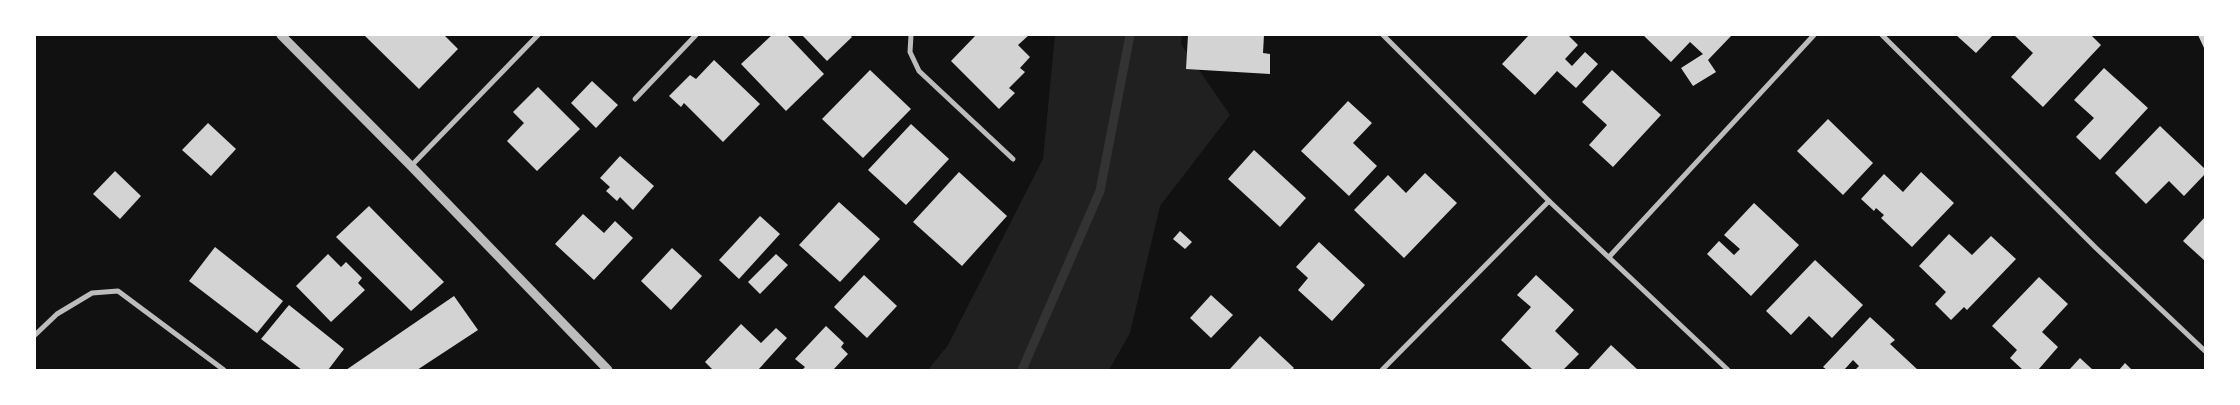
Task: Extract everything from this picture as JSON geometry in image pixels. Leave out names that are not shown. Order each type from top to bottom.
[{"type":"street","points":[[281,35],[411,166],[608,370]]},
{"type":"street","points":[[411,166],[538,35]]},
{"type":"street","points":[[635,99],[696,35]]},
{"type":"street","points":[[911,35],[910,52],[919,71],[1013,158]]},
{"type":"street","points":[[1383,35],[1549,201],[1728,370]]},
{"type":"street","points":[[1609,257],[1814,35]]},
{"type":"street","points":[[1882,35],[2096,248],[2205,351]]},
{"type":"street","points":[[1382,370],[1549,201]]},
{"type":"street","points":[[35,335],[57,314],[92,293],[118,291],[224,370]]},
{"type":"shaded area","points":[[1055,35],[1182,35],[1181,44],[1230,115],[1160,206],[1130,333],[1109,370],[928,370],[948,345],[1043,159]]},
{"type":"building","points":[[364,35],[444,35],[458,49],[419,89]]},
{"type":"building","points":[[772,35],[787,35],[824,74],[786,111],[741,64]]},
{"type":"building","points":[[802,35],[850,35],[852,37],[827,61]]},
{"type":"building","points":[[976,35],[1029,35],[1018,45],[1030,57],[1020,68],[1025,72],[1009,88],[1015,93],[999,109],[951,61]]},
{"type":"building","points":[[1188,35],[1264,35],[1263,53],[1270,54],[1270,74],[1186,69]]},
{"type":"building","points":[[1529,35],[1568,35],[1578,45],[1565,59],[1572,66],[1585,52],[1598,64],[1576,88],[1557,71],[1535,95],[1502,64]]},
{"type":"building","points":[[1643,35],[1732,35],[1708,60],[1716,72],[1693,86],[1681,68],[1703,54],[1690,42],[1671,62]]},
{"type":"building","points":[[1956,35],[1993,35],[1976,53]]},
{"type":"building","points":[[2014,35],[2091,35],[2101,45],[2043,107],[2011,77],[2033,53]]},
{"type":"building","points":[[2198,35],[2205,35],[2205,50]]},
{"type":"building","points":[[714,60],[760,104],[723,142],[684,103],[681,107],[669,96],[690,75],[696,79]]},
{"type":"building","points":[[2104,68],[2148,108],[2100,160],[2076,137],[2094,118],[2074,100]]},
{"type":"building","points":[[870,70],[911,109],[863,158],[822,119]]},
{"type":"building","points":[[1612,70],[1661,115],[1613,167],[1589,145],[1607,125],[1582,102]]},
{"type":"building","points":[[592,81],[618,105],[596,128],[571,103]]},
{"type":"building","points":[[538,87],[580,129],[537,171],[507,141],[524,123],[513,112]]},
{"type":"building","points":[[1348,101],[1372,123],[1353,143],[1377,166],[1349,196],[1301,151]]},
{"type":"building","points":[[1828,119],[1873,163],[1843,195],[1797,151]]},
{"type":"building","points":[[208,123],[236,149],[211,176],[182,150]]},
{"type":"building","points":[[911,124],[949,159],[906,205],[868,170]]},
{"type":"building","points":[[2160,126],[2205,169],[2205,174],[2184,196],[2169,181],[2146,204],[2115,173]]},
{"type":"building","points":[[1254,150],[1306,198],[1280,227],[1228,179]]},
{"type":"building","points":[[620,156],[654,186],[633,210],[620,197],[617,201],[606,191],[610,187],[600,178]]},
{"type":"building","points":[[115,171],[141,196],[120,219],[93,194]]},
{"type":"building","points":[[959,172],[1007,216],[962,266],[913,222]]},
{"type":"building","points":[[1921,172],[1954,203],[1912,247],[1881,218],[1884,215],[1876,208],[1874,211],[1861,199],[1884,174],[1903,192]]},
{"type":"building","points":[[1425,173],[1457,203],[1404,258],[1354,210],[1388,175],[1406,193]]},
{"type":"building","points":[[839,202],[880,239],[840,282],[799,245]]},
{"type":"building","points":[[1754,203],[1799,245],[1751,296],[1707,254],[1719,241],[1734,255],[1740,249],[1724,235]]},
{"type":"building","points":[[369,206],[444,282],[411,311],[336,237]]},
{"type":"building","points":[[583,214],[604,233],[615,221],[633,238],[594,280],[555,244]]},
{"type":"building","points":[[760,216],[780,234],[739,279],[719,260]]},
{"type":"building","points":[[2205,217],[2205,261],[2183,241]]},
{"type":"building","points":[[1180,231],[1192,242],[1185,249],[1173,239]]},
{"type":"building","points":[[1949,234],[1972,255],[1991,236],[2016,259],[1967,310],[1964,307],[1951,320],[1935,304],[1946,292],[1919,266]]},
{"type":"building","points":[[1319,242],[1365,285],[1332,321],[1298,290],[1308,278],[1296,267]]},
{"type":"building","points":[[215,247],[283,301],[257,333],[189,281]]},
{"type":"building","points":[[672,248],[702,276],[671,310],[641,281]]},
{"type":"building","points":[[328,254],[341,267],[346,262],[362,278],[358,283],[365,290],[331,322],[296,286]]},
{"type":"building","points":[[776,254],[788,265],[760,294],[748,282]]},
{"type":"building","points":[[1815,260],[1863,305],[1832,338],[1809,316],[1791,335],[1766,311]]},
{"type":"building","points":[[864,275],[897,306],[867,338],[834,307]]},
{"type":"building","points":[[1536,275],[1574,310],[1555,331],[1579,354],[1563,370],[1533,370],[1501,340],[1531,307],[1517,295]]},
{"type":"building","points":[[2039,277],[2068,304],[2042,332],[2058,347],[2038,370],[2023,370],[2010,358],[2017,350],[1992,326]]},
{"type":"building","points":[[1211,295],[1233,315],[1211,338],[1190,318]]},
{"type":"building","points":[[454,296],[478,330],[417,370],[346,370]]},
{"type":"building","points":[[289,305],[344,349],[328,370],[302,370],[261,339]]},
{"type":"building","points":[[1870,317],[1895,340],[1890,344],[1918,370],[1855,370],[1859,366],[1853,360],[1844,370],[1827,370],[1823,367]]},
{"type":"building","points":[[741,324],[761,343],[776,328],[787,338],[758,370],[713,370],[705,362]]},
{"type":"building","points":[[826,326],[844,343],[841,347],[848,354],[833,370],[802,370],[805,367],[795,359]]},
{"type":"building","points":[[1260,336],[1294,368],[1292,370],[1229,370]]},
{"type":"building","points":[[1611,345],[1638,370],[1588,370]]},
{"type":"building","points":[[2080,358],[2093,370],[2069,370]]},
{"type":"building","points":[[2125,363],[2132,370],[2119,370]]},
{"type":"waterway","points":[[1022,370],[1100,191],[1130,35]]}]
